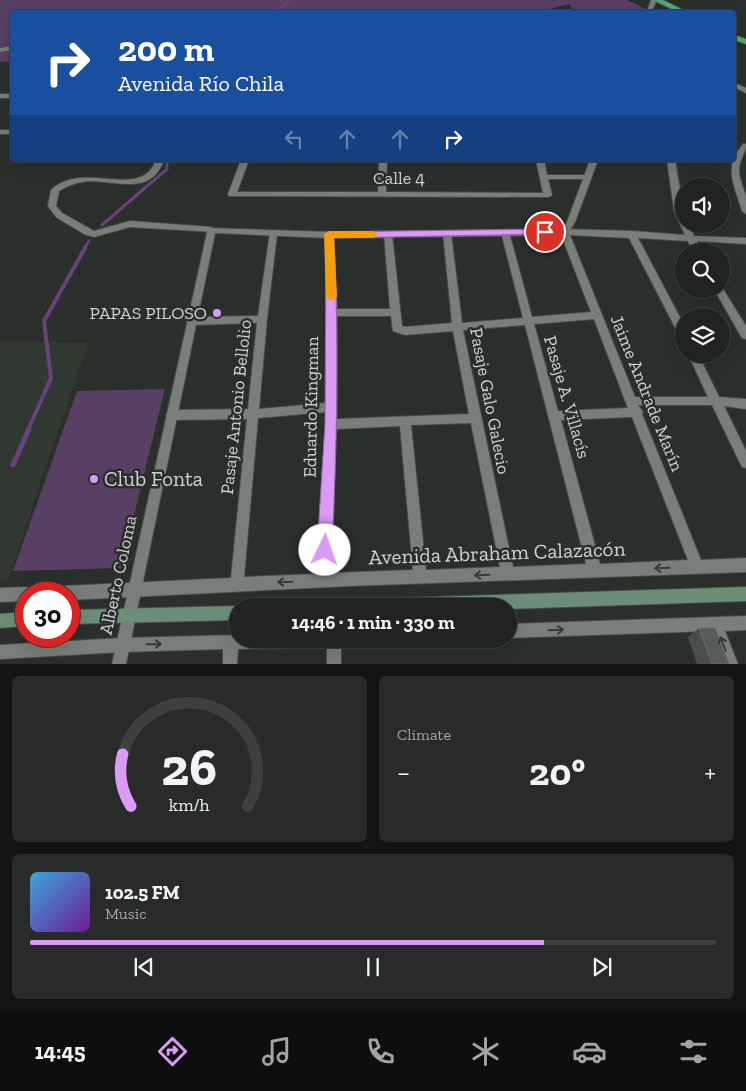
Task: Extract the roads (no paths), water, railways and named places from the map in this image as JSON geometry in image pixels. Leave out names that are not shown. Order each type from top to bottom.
[{"type":"highway","points":[[655,0],[678,10]]},
{"type":"main road","points":[[517,601],[746,594]]},
{"type":"main road","points":[[80,616],[229,613]]},
{"type":"main road","points":[[0,621],[15,620]]},
{"type":"street","points":[[160,162],[159,166],[151,176],[141,180],[128,183],[88,180],[71,182],[61,186],[55,190],[52,206],[59,215],[87,232],[94,234],[130,224],[273,234],[564,232],[746,241]]},
{"type":"street","name":"Calle 4","points":[[243,162],[232,194],[548,195],[544,177]]},
{"type":"street","points":[[382,194],[383,162]]},
{"type":"street","points":[[540,162],[544,177],[587,177]]},
{"type":"street","points":[[564,232],[571,222],[593,162]]},
{"type":"street","points":[[670,162],[678,210],[692,243]]},
{"type":"street","points":[[734,162],[734,168],[746,209]]},
{"type":"street","name":"Alberto Coloma","points":[[118,664],[211,230]]},
{"type":"street","name":"Pasaje A. Villacís","points":[[505,232],[595,571]]},
{"type":"street","name":"Jaime Andrade Marín","points":[[564,232],[697,567]]},
{"type":"street","name":"Pasaje Galo Galecio","points":[[447,233],[457,326],[474,418],[508,574]]},
{"type":"street","name":"Pasaje Antonio Bellolio","points":[[237,584],[262,318],[273,234]]},
{"type":"street","name":"Eduardo Kingman","points":[[324,580],[331,424],[332,313],[329,234]]},
{"type":"street","points":[[388,234],[396,326],[401,330],[598,315]]},
{"type":"street","points":[[631,234],[675,318]]},
{"type":"street","points":[[724,298],[746,335]]},
{"type":"street","points":[[332,313],[395,312]]},
{"type":"street","points":[[191,321],[262,318]]},
{"type":"street","points":[[698,363],[718,401],[746,463]]},
{"type":"street","points":[[632,401],[718,401],[746,404]]},
{"type":"street","points":[[172,415],[253,414],[331,407]]},
{"type":"street","points":[[555,416],[637,412]]},
{"type":"street","points":[[331,424],[474,418]]},
{"type":"street","points":[[405,422],[420,577]]},
{"type":"street","name":"Avenida Abraham Calazacón","points":[[80,592],[324,580],[746,566]]},
{"type":"street","points":[[0,596],[15,595]]},
{"type":"street","points":[[517,631],[746,624]]},
{"type":"street","points":[[716,625],[731,664]]},
{"type":"street","points":[[0,652],[122,645],[229,643]]},
{"type":"street","points":[[230,664],[232,648]]},
{"type":"street","points":[[334,648],[334,664]]},
{"type":"waterway","points":[[268,10],[280,9],[289,0]]},
{"type":"waterway","points":[[102,225],[167,169],[167,162]]},
{"type":"waterway","points":[[84,249],[89,241]]},
{"type":"waterway","points":[[28,430],[51,378],[44,321],[85,248]]},
{"type":"waterway","points":[[13,465],[29,429]]},
{"type":"place","name":"PAPAS PILOSO","points":[[217,313]]},
{"type":"place","name":"Club Fonta","points":[[94,479]]}]
